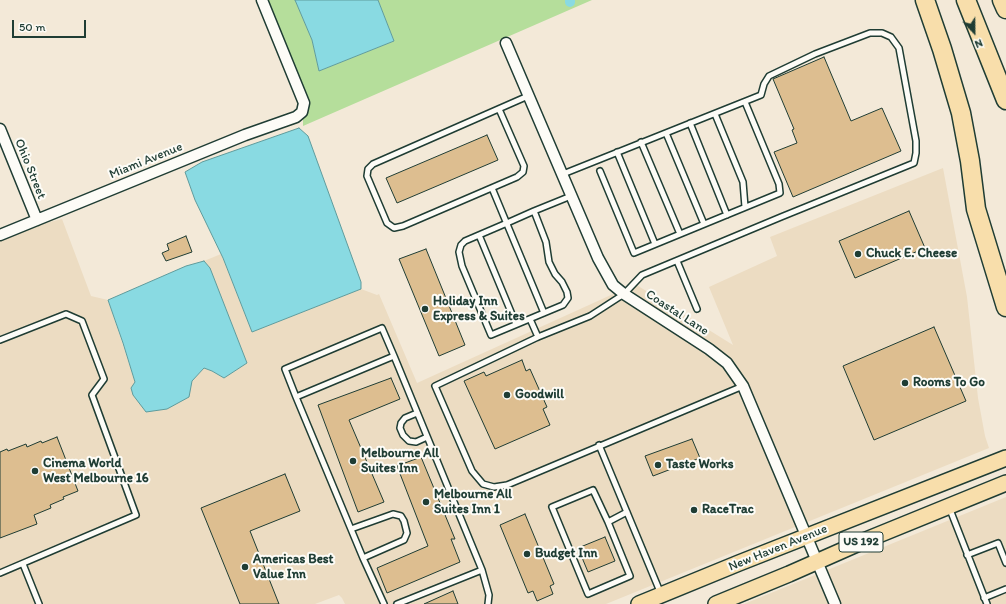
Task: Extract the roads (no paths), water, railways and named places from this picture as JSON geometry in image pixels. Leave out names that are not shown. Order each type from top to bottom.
[{"type":"highway","points":[[925,0],[942,49],[961,113],[970,161],[976,209],[1006,307]]},
{"type":"highway","points":[[966,0],[1006,100]]},
{"type":"highway","points":[[1002,0],[1006,9]]},
{"type":"main road","name":"New Haven Avenue","points":[[639,604],[1006,458]]},
{"type":"main road","name":"New Haven Avenue","points":[[716,604],[866,540],[1006,483]]},
{"type":"street","name":"Miami Avenue","points":[[0,235],[296,117],[302,112],[304,103],[262,0]]},
{"type":"street","name":"Coastal Lane","points":[[506,43],[598,258],[613,285],[624,294],[709,349],[727,363],[743,386],[835,604]]},
{"type":"street","name":"Ohio Street","points":[[0,129],[37,220]]},
{"type":"lane","points":[[562,174],[761,95],[764,84],[770,76],[815,54],[870,33],[882,33],[891,37],[899,48],[916,140],[914,163],[642,275],[624,294],[590,316],[538,337],[435,386],[472,471],[482,484],[494,487],[507,485],[599,445],[743,386]]},
{"type":"lane","points":[[499,109],[524,166],[523,172],[516,177],[492,188],[403,226],[394,228],[387,223],[367,176],[368,169],[373,164],[528,96]]},
{"type":"lane","points":[[600,171],[634,253],[780,193],[778,184],[745,102]]},
{"type":"lane","points":[[715,114],[743,182],[745,207]]},
{"type":"lane","points":[[690,123],[727,215]]},
{"type":"lane","points":[[666,132],[704,224]]},
{"type":"lane","points":[[641,142],[680,234]]},
{"type":"lane","points":[[617,152],[655,244]]},
{"type":"lane","points":[[492,188],[544,313]]},
{"type":"lane","points":[[534,211],[546,242],[549,262],[564,287],[568,298],[563,305],[491,335],[462,266],[459,252],[461,245],[465,241],[507,222],[534,211],[572,196]]},
{"type":"lane","points":[[479,235],[516,324]]},
{"type":"lane","points":[[676,261],[697,309]]},
{"type":"lane","points":[[0,340],[66,314],[82,321],[104,379],[92,395],[136,515],[0,573]]},
{"type":"lane","points":[[530,319],[538,337]]},
{"type":"lane","points":[[384,604],[363,558],[285,369],[382,328],[482,570],[488,595],[488,604]]},
{"type":"lane","points":[[296,397],[394,356]]},
{"type":"lane","points":[[417,413],[405,418],[401,422],[400,428],[403,435],[409,441],[416,442],[428,437]]},
{"type":"lane","points":[[599,445],[661,595]]},
{"type":"lane","points":[[594,490],[608,522],[630,576],[588,594],[552,507],[594,490]]},
{"type":"lane","points":[[949,506],[987,604]]},
{"type":"lane","points":[[608,522],[627,512]]},
{"type":"lane","points":[[351,529],[393,514],[401,516],[404,521],[408,533],[404,540],[363,558]]},
{"type":"lane","points":[[967,555],[998,543],[1006,563]]},
{"type":"lane","points":[[23,564],[39,604]]},
{"type":"lane","points":[[397,604],[482,570]]},
{"type":"lane","points":[[984,598],[1006,589]]},
{"type":"water","points":[[295,0],[378,0],[394,41],[319,71],[312,40]]},
{"type":"water","points":[[299,128],[308,136],[361,282],[361,289],[252,332],[223,258],[195,200],[185,172],[202,162]]},
{"type":"water","points":[[204,261],[210,268],[247,363],[224,378],[204,368],[192,381],[189,397],[167,409],[146,412],[133,395],[131,388],[135,382],[108,300],[186,266]]},
{"type":"place","name":"Chuck E. Cheese","points":[[858,254]]},
{"type":"place","name":"Holiday Inn Express & Suites","points":[[425,309]]},
{"type":"place","name":"Rooms To Go","points":[[905,383]]},
{"type":"place","name":"Goodwill","points":[[507,395]]},
{"type":"place","name":"Melbourne All Suites Inn","points":[[353,461]]},
{"type":"place","name":"Taste Works","points":[[658,465]]},
{"type":"place","name":"Cinema World West Melbourne 16","points":[[35,471]]},
{"type":"place","name":"Melbourne All Suites Inn 1","points":[[426,502]]},
{"type":"place","name":"RaceTrac","points":[[694,510]]},
{"type":"place","name":"Budget Inn","points":[[527,554]]},
{"type":"place","name":"Americas Best Value Inn","points":[[245,567]]}]
